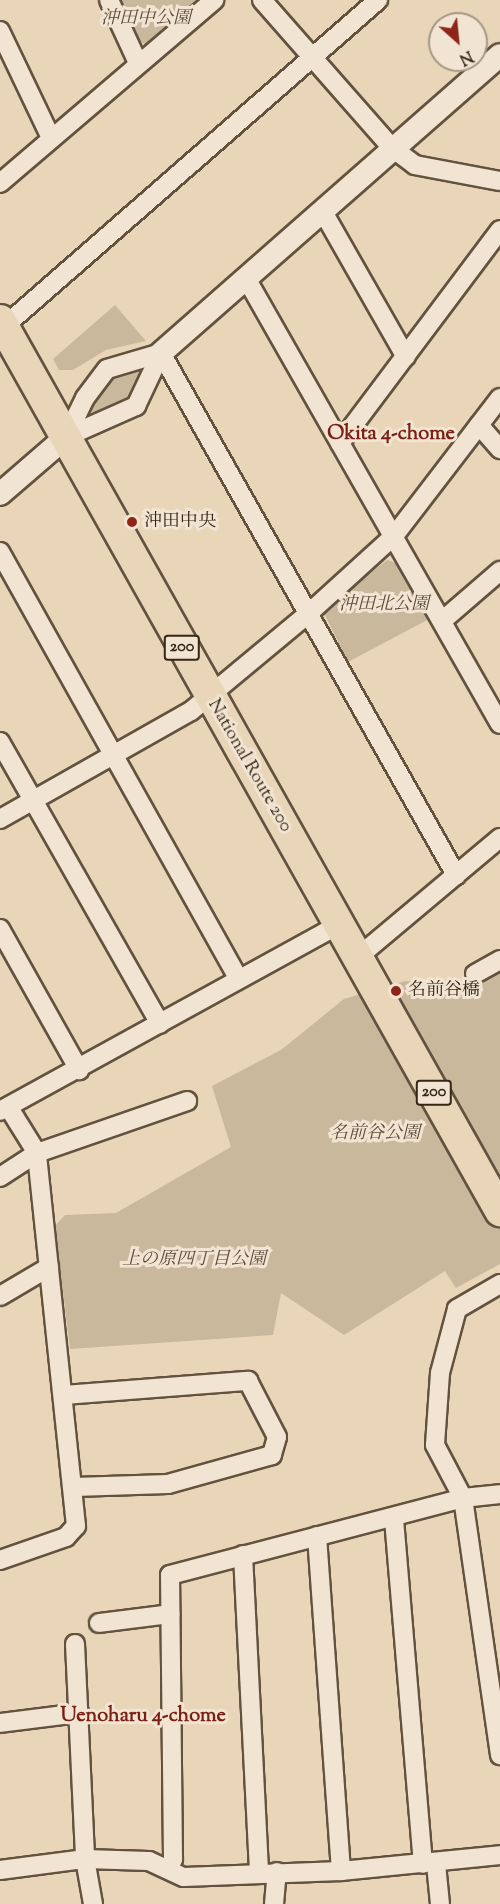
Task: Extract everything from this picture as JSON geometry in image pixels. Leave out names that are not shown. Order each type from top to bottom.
[{"type":"highway","name":"National Route 200","points":[[1,325],[500,1211]]},
{"type":"street","points":[[109,0],[138,63]]},
{"type":"street","points":[[0,183],[214,0]]},
{"type":"street","points":[[262,0],[392,147],[415,165],[500,182]]},
{"type":"street","points":[[1,325],[378,0]]},
{"type":"street","points":[[0,31],[51,138]]},
{"type":"street","points":[[0,494],[66,437],[136,406],[161,353],[392,147],[500,56]]},
{"type":"street","points":[[322,210],[406,357]]},
{"type":"street","points":[[340,443],[500,230]]},
{"type":"street","points":[[246,278],[442,621],[493,694],[500,724]]},
{"type":"street","points":[[66,437],[85,398],[107,369],[161,353]]},
{"type":"street","points":[[161,353],[456,875]]},
{"type":"street","points":[[0,819],[191,711],[208,694],[309,613],[394,536],[500,398]]},
{"type":"street","points":[[479,425],[500,449]]},
{"type":"street","points":[[0,552],[239,979]]},
{"type":"street","points":[[442,621],[500,571]]},
{"type":"street","points":[[0,742],[160,1024]]},
{"type":"street","points":[[363,966],[456,875],[500,838]]},
{"type":"street","points":[[0,1560],[66,1537],[76,1526],[74,1487],[37,1153],[4,1110],[338,925]]},
{"type":"street","points":[[0,929],[79,1070]]},
{"type":"street","points":[[475,974],[500,960]]},
{"type":"street","points":[[0,1177],[37,1153],[187,1101]]},
{"type":"street","points":[[0,1296],[49,1267]]},
{"type":"street","points":[[500,1284],[457,1309],[440,1372],[435,1445],[463,1498],[500,1755]]},
{"type":"street","points":[[64,1395],[248,1381],[277,1437],[272,1455],[168,1484],[74,1487]]},
{"type":"street","points":[[169,1869],[173,1859],[170,1575],[317,1536],[394,1519],[463,1498],[500,1494]]},
{"type":"street","points":[[394,1519],[429,1864],[440,1904]]},
{"type":"street","points":[[317,1536],[341,1871]]},
{"type":"street","points":[[243,1555],[268,1873],[274,1904]]},
{"type":"street","points":[[99,1623],[170,1614]]},
{"type":"street","points":[[75,1644],[85,1859],[93,1904]]},
{"type":"street","points":[[0,1723],[80,1713]]},
{"type":"street","points":[[0,1870],[85,1859],[149,1861],[184,1877],[341,1871],[429,1864],[500,1855]]},
{"type":"green space","name":"沖田中公園","points":[[116,0],[198,0],[147,45],[135,40]]},
{"type":"green space","points":[[115,305],[146,341],[106,350],[73,370],[59,370],[53,359]]},
{"type":"green space","points":[[141,367],[146,373],[133,399],[94,417],[88,405],[110,377]]},
{"type":"green space","name":"沖田北公園","points":[[387,560],[399,564],[431,618],[348,662],[323,611]]},
{"type":"green space","name":"名前谷公園","points":[[500,966],[500,1264],[456,1288],[445,1271],[344,1335],[281,1293],[273,1335],[70,1349],[55,1226],[65,1215],[116,1213],[231,1147],[212,1086],[281,1050],[344,999],[405,981],[463,983]]},
{"type":"place","name":"沖田中央","points":[[132,522]]},
{"type":"place","name":"名前谷橋","points":[[396,991]]},
{"type":"district","name":"Okita 4-chome","points":[[391,434]]},
{"type":"district","name":"Uenoharu 4-chome","points":[[143,1716]]},
{"type":"park label","name":"上の原四丁目公園","points":[[194,1260]]}]
